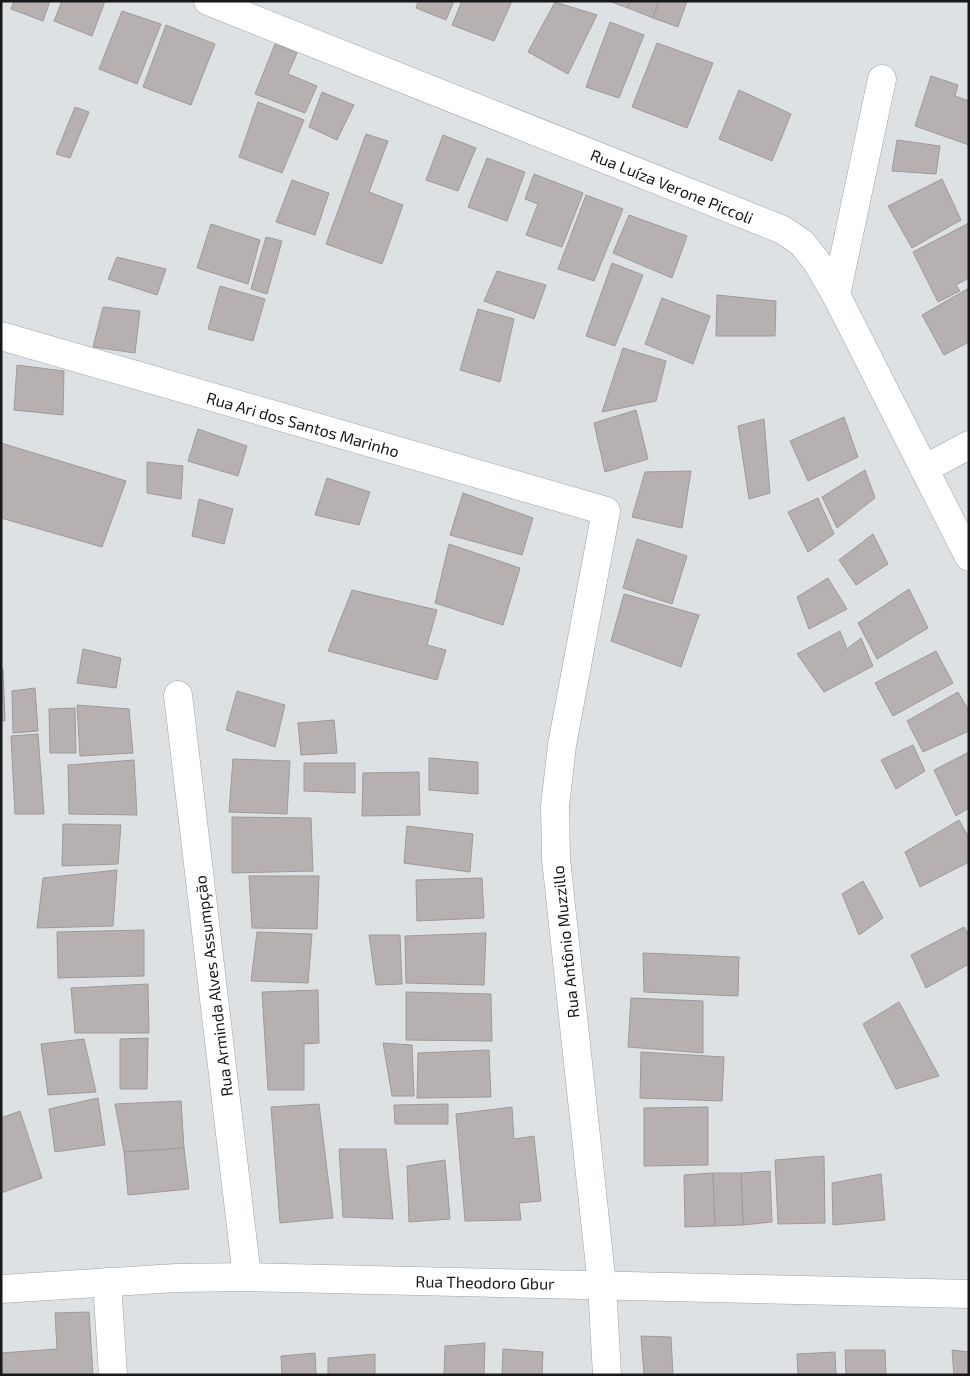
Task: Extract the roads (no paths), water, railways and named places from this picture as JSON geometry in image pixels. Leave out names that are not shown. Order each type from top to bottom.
[{"type":"street","name":"Rua Luíza Verone Piccoli","points":[[208,1],[782,230],[802,243],[818,262],[836,295],[969,557]]},
{"type":"street","points":[[836,295],[882,79]]},
{"type":"street","name":"Rua Ari dos Santos Marinho","points":[[1,336],[606,511]]},
{"type":"street","points":[[924,469],[969,445]]},
{"type":"street","name":"Rua Antônio Muzzillo","points":[[606,511],[562,745],[555,806],[557,867],[602,1285],[607,1375]]},
{"type":"street","name":"Rua Arminda Alves Assumpção","points":[[178,695],[247,1277]]},
{"type":"street","name":"Rua Theodoro Gbur","points":[[1,1288],[247,1277],[969,1294]]},
{"type":"street","points":[[107,1282],[113,1375]]}]
